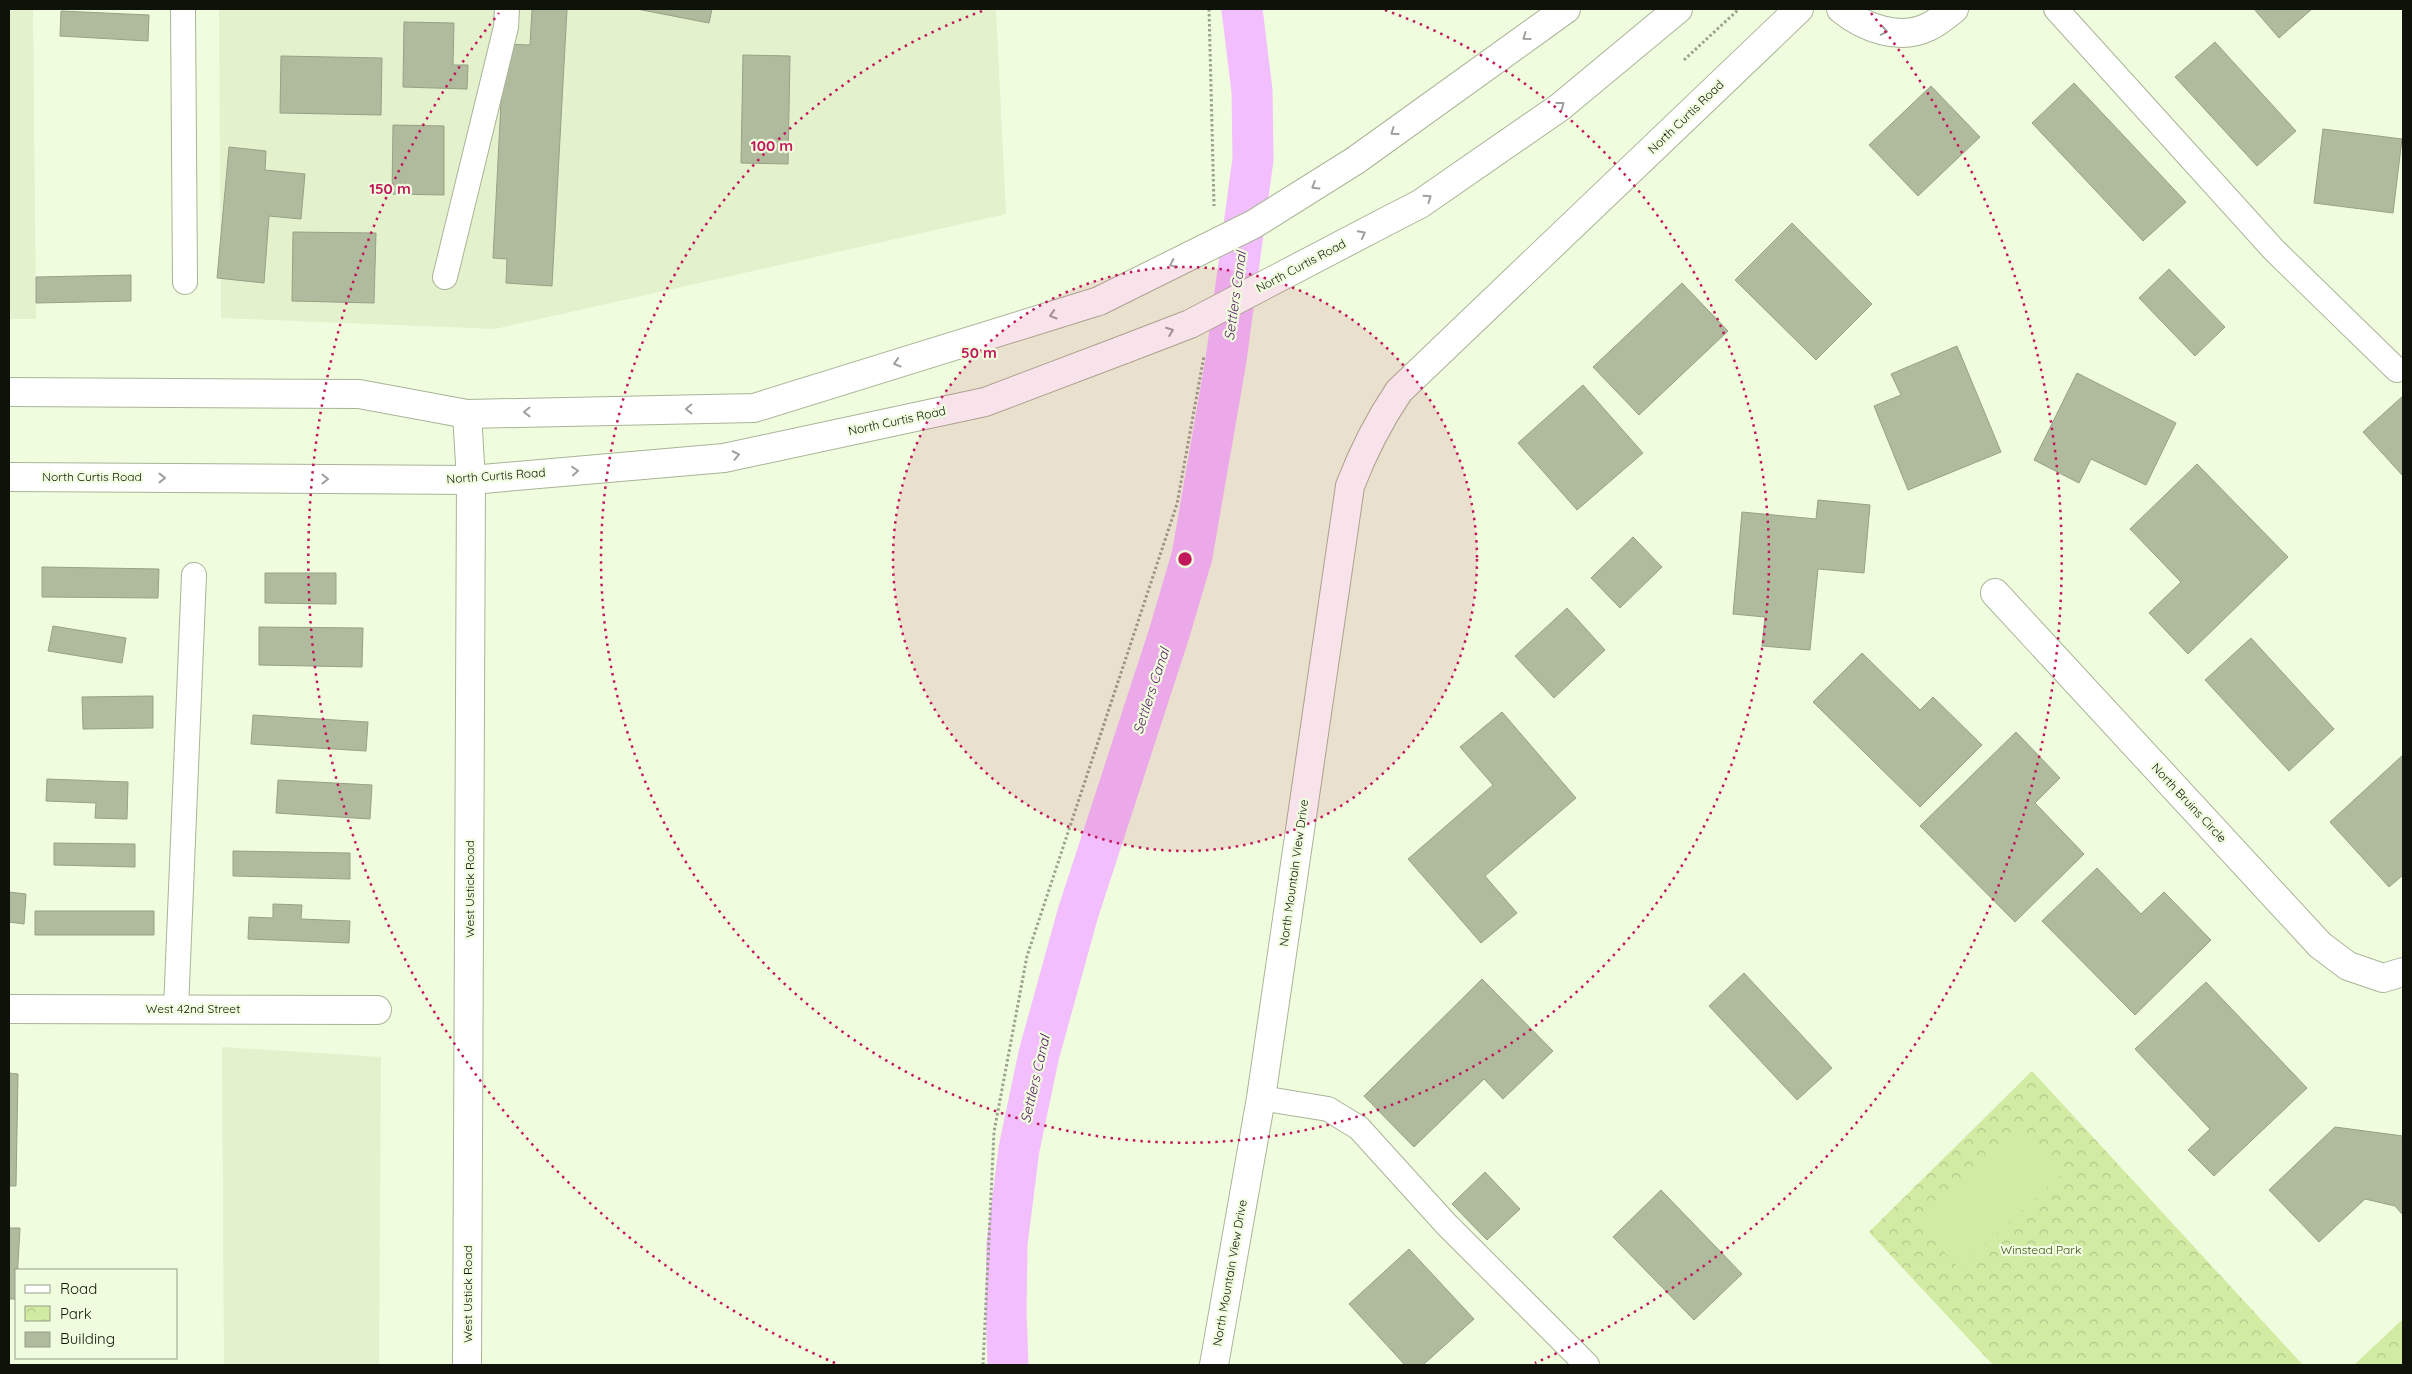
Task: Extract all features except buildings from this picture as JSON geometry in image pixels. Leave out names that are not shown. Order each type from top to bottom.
[{"type":"main road","points":[[9,392],[359,394],[467,414],[754,408],[1099,301],[1254,224],[1356,160],[1566,9]]},
{"type":"main road","name":"North Curtis Road","points":[[9,477],[471,480],[724,458],[985,402],[1190,324],[1420,204],[1560,106],[1678,9]]},
{"type":"main road","name":"North Curtis Road","points":[[1399,391],[1799,9]]},
{"type":"main road","points":[[1841,9],[1880,32],[1910,33],[1929,27],[1954,9]]},
{"type":"main road","name":"North Mountain View Drive","points":[[1214,1365],[1261,1098],[1350,486],[1365,447],[1380,419],[1399,391]]},
{"type":"main road","name":"West Ustick Road","points":[[467,414],[471,480],[467,1365]]},
{"type":"main road","name":"North Bruins Circle","points":[[1995,593],[2320,945],[2348,966],[2383,978],[2403,972]]},
{"type":"main road","name":"West 42nd Street","points":[[9,1009],[377,1010]]},
{"type":"lane","points":[[182,9],[185,282]]},
{"type":"lane","points":[[445,277],[506,27],[506,9]]},
{"type":"lane","points":[[2056,9],[2274,250],[2397,370]]},
{"type":"lane","points":[[176,1009],[194,575]]},
{"type":"lane","points":[[1261,1098],[1328,1110],[1359,1128],[1446,1224],[1587,1365]]},
{"type":"path","points":[[1209,9],[1214,216]]},
{"type":"path","points":[[1684,60],[1738,9]]},
{"type":"path","points":[[983,1365],[994,1132],[1026,956],[1177,504],[1205,352]]},
{"type":"shaded area","points":[[9,9],[33,9],[36,319],[9,319]]},
{"type":"shaded area","points":[[219,9],[996,9],[1006,214],[495,329],[221,318]]},
{"type":"shaded area","points":[[222,1047],[381,1057],[379,1365],[224,1365]]},
{"type":"green space","name":"Winstead Park","points":[[2032,1071],[2303,1365],[1993,1365],[1869,1232]]},
{"type":"green space","points":[[2019,1128],[2061,1175],[1959,1268],[1916,1221]]},
{"type":"green space","points":[[2403,1319],[2403,1365],[2354,1365]]},
{"type":"waterway","name":"Settlers Canal","points":[[1008,1365],[1006,1312],[1007,1244],[1019,1149],[1039,1054],[1078,913],[1169,634],[1192,556],[1226,360],[1253,159],[1252,91],[1242,9]]}]
